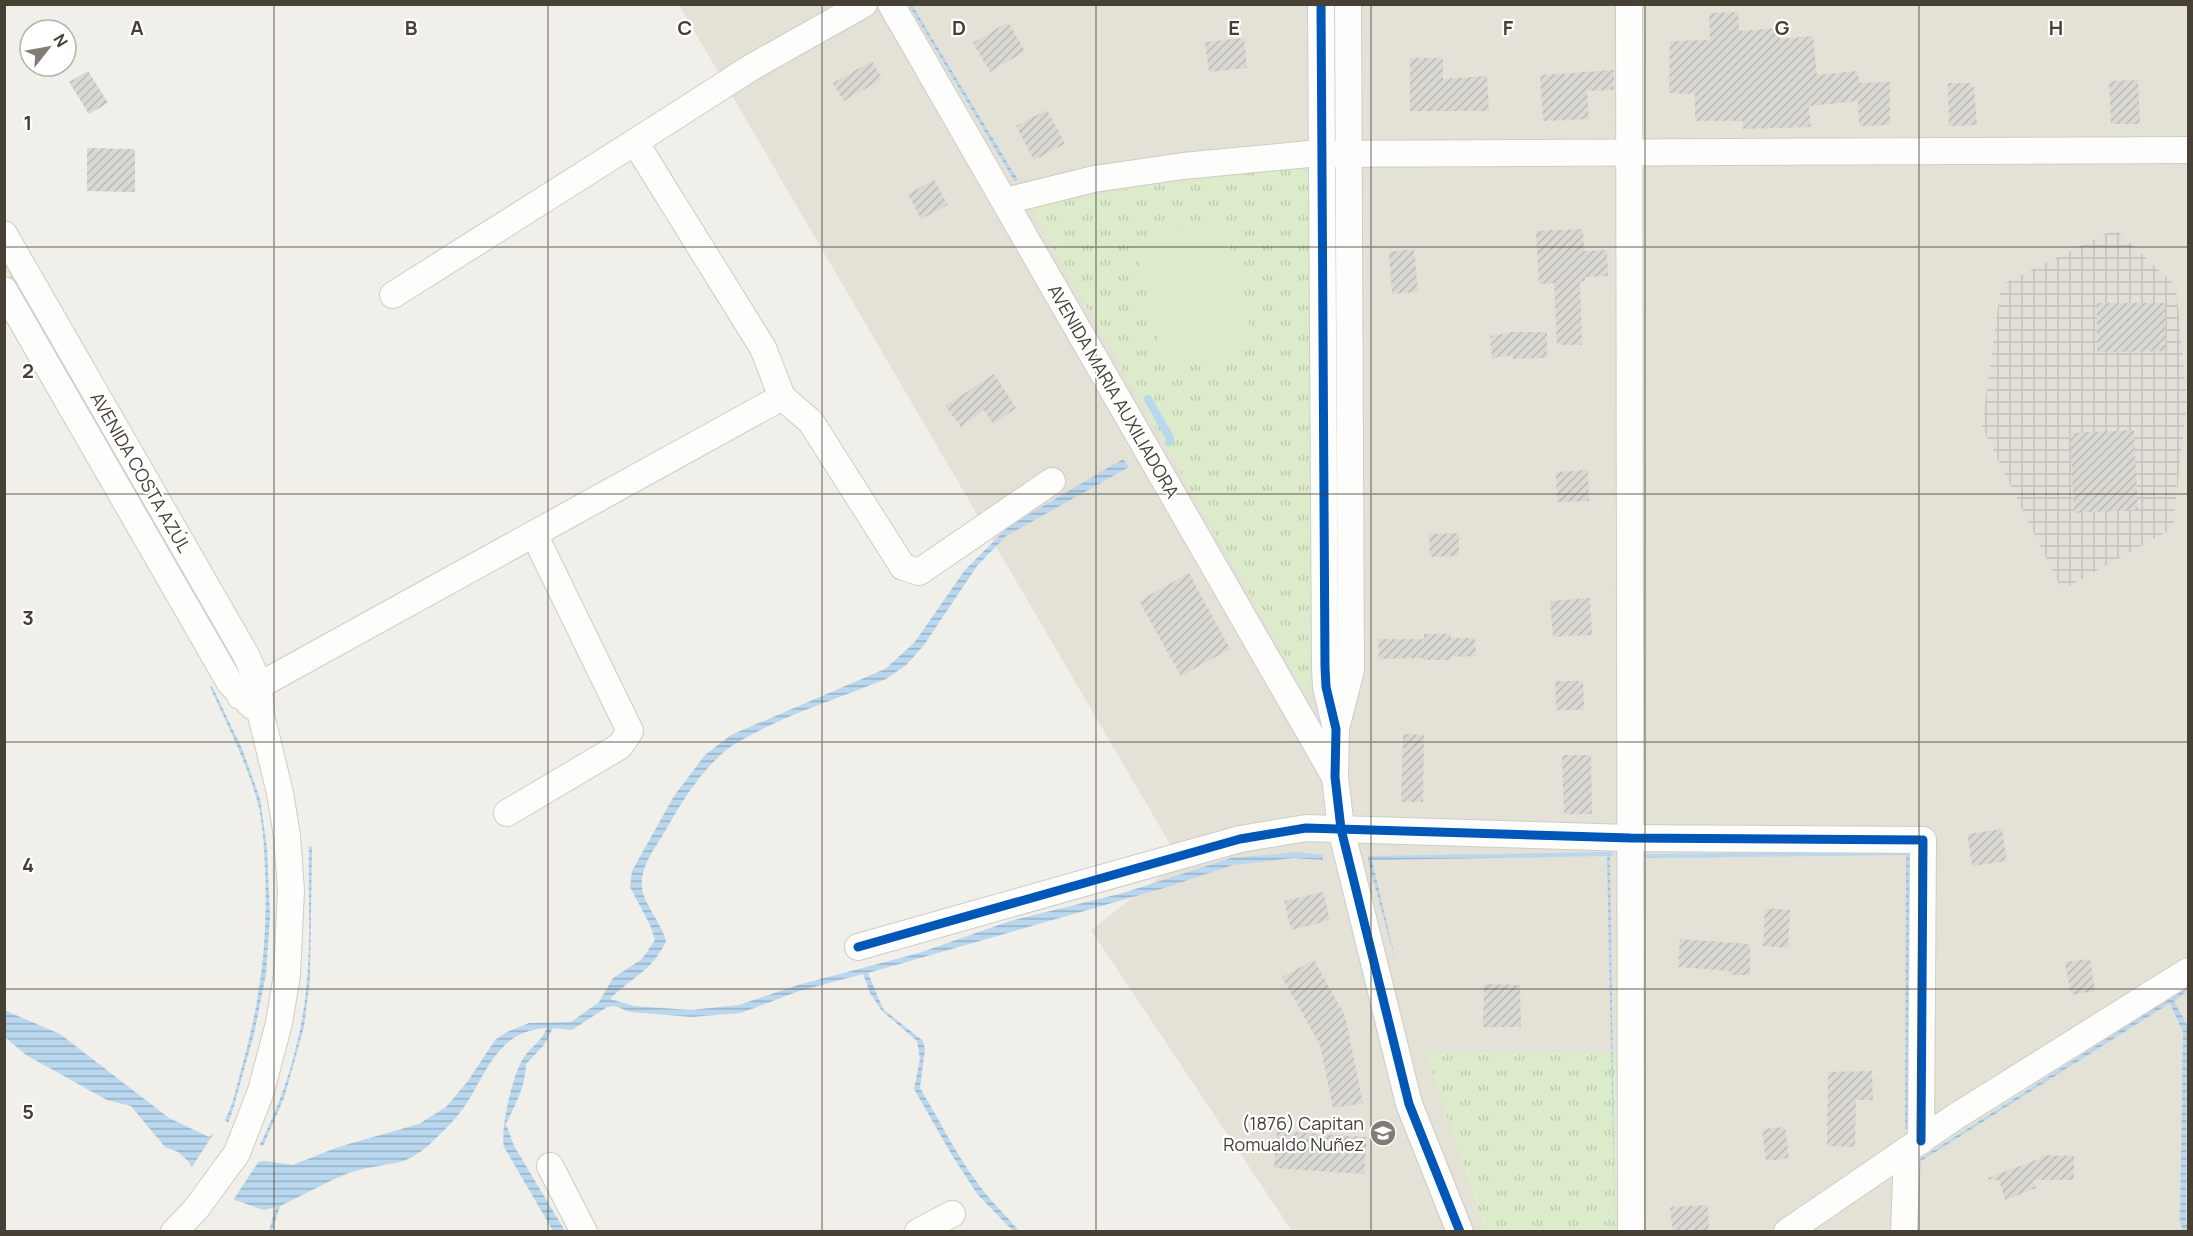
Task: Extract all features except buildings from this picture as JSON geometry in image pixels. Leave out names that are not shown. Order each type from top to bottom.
[{"type":"street","points":[[393,295],[752,67],[864,4]]},
{"type":"street","name":"AVENIDA MARIA AUXILIADORA","points":[[891,4],[1335,777]]},
{"type":"street","points":[[1322,4],[1325,667],[1326,687],[1336,729],[1335,777],[1341,829],[1409,1104],[1460,1232]]},
{"type":"street","points":[[1336,729],[1349,688],[1351,670],[1348,4]]},
{"type":"street","points":[[1629,4],[1631,1232]]},
{"type":"street","points":[[635,142],[763,348],[782,397],[811,422],[903,567],[919,572],[1053,481]]},
{"type":"street","points":[[1005,201],[1094,179],[1172,167],[1322,154],[2188,150]]},
{"type":"street","name":"AVENIDA COSTA AZÚL","points":[[4,234],[246,655],[250,691],[261,715],[280,793],[291,890],[290,933],[279,1023],[261,1090],[237,1153],[196,1209],[174,1232]]},
{"type":"street","name":"AVENIDA COSTA AZÚL","points":[[4,290],[230,683],[250,691]]},
{"type":"street","points":[[250,691],[782,397]]},
{"type":"street","points":[[507,813],[620,746],[630,731],[534,534]]},
{"type":"street","points":[[858,947],[1240,839],[1306,828],[1630,838],[1923,840],[1914,1147],[1904,1232]]},
{"type":"street","points":[[1787,1232],[1965,1111],[2188,971]]},
{"type":"street","points":[[550,1166],[584,1232]]},
{"type":"street","points":[[918,1232],[952,1214]]},
{"type":"shaded area","points":[[679,5],[2188,5],[2188,1231],[1292,1231],[1091,930],[1180,861]]},
{"type":"shaded area","points":[[2115,229],[2176,286],[2187,400],[2173,528],[2062,590],[1982,427],[2001,285]]},
{"type":"green space","points":[[1303,167],[1311,177],[1313,686],[1306,694],[1033,211],[1037,207],[1136,187]]},
{"type":"green space","points":[[1224,219],[1255,347],[1166,369],[1134,241]]},
{"type":"green space","points":[[4,250],[240,660],[245,682],[232,666],[5,269]]},
{"type":"green space","points":[[1426,1053],[1617,1053],[1617,1231],[1485,1231]]},
{"type":"water","points":[[909,5],[912,5],[1018,180],[1015,182]]},
{"type":"water","points":[[1123,459],[1129,467],[1006,536],[977,566],[924,645],[906,665],[886,679],[792,715],[756,732],[726,750],[715,760],[679,808],[652,852],[643,873],[643,893],[666,941],[648,967],[610,999],[634,1006],[691,1010],[739,1005],[798,985],[919,953],[1010,921],[1123,893],[1231,858],[1297,852],[1323,855],[1323,860],[1293,858],[1233,865],[1164,888],[868,973],[883,1009],[923,1041],[925,1049],[920,1088],[955,1150],[984,1191],[1019,1231],[1013,1231],[978,1195],[953,1157],[914,1089],[920,1059],[917,1041],[882,1011],[870,993],[863,974],[799,991],[741,1013],[691,1017],[630,1012],[615,1006],[607,1007],[572,1030],[553,1028],[544,1045],[526,1064],[522,1088],[506,1124],[514,1146],[565,1231],[553,1231],[504,1147],[503,1138],[512,1087],[520,1065],[547,1028],[527,1032],[512,1039],[500,1050],[451,1123],[421,1151],[408,1159],[346,1174],[280,1206],[272,1231],[269,1231],[276,1207],[264,1210],[229,1198],[271,1121],[282,1094],[298,1038],[304,1009],[308,963],[309,846],[312,847],[310,979],[304,1027],[284,1098],[256,1162],[266,1161],[293,1165],[338,1147],[419,1124],[446,1107],[468,1081],[495,1040],[529,1023],[571,1022],[599,1002],[613,978],[642,959],[655,940],[650,925],[630,887],[632,871],[674,796],[705,755],[731,735],[885,669],[914,643],[965,570],[1009,526]]},
{"type":"water","points":[[212,686],[243,751],[260,799],[267,848],[270,917],[266,974],[254,1034],[234,1106],[227,1127],[194,1170],[178,1152],[165,1147],[131,1106],[107,1100],[26,1055],[5,1037],[4,1010],[60,1034],[169,1118],[209,1137],[222,1124],[234,1098],[254,1019],[262,970],[266,895],[263,834],[257,800],[242,757],[210,687]]},
{"type":"water","points":[[1906,851],[1909,855],[1909,1128],[1905,1129],[1906,855],[1646,858],[1646,854]]},
{"type":"water","points":[[1612,852],[1613,856],[1610,856],[1615,1232],[1607,856],[1372,860],[1396,963],[1368,861],[1368,856]]},
{"type":"water","points":[[2184,989],[2186,992],[2174,1001],[2187,1025],[2186,1222],[2188,1231],[2183,1231],[2180,1221],[2183,1032],[2170,1003],[1918,1163],[1917,1161]]},
{"type":"pier","points":[[223,1119],[231,1124],[229,1128],[217,1140],[197,1172],[193,1173],[190,1170]]},
{"type":"pier","points":[[258,1143],[266,1148],[261,1158],[232,1202],[227,1200],[226,1196]]},
{"type":"waterway","points":[[1148,399],[1170,438],[1169,442]]},
{"type":"cycle path","points":[[1321,4],[1325,667],[1326,687],[1336,729],[1335,777],[1341,829],[1409,1104],[1460,1232]]},
{"type":"cycle path","points":[[858,947],[1240,839],[1306,828],[1630,838],[1923,840],[1921,1141]]},
{"type":"place","name":"(1876) Capitan Romualdo Nuñez","points":[[1383,1133]]}]
